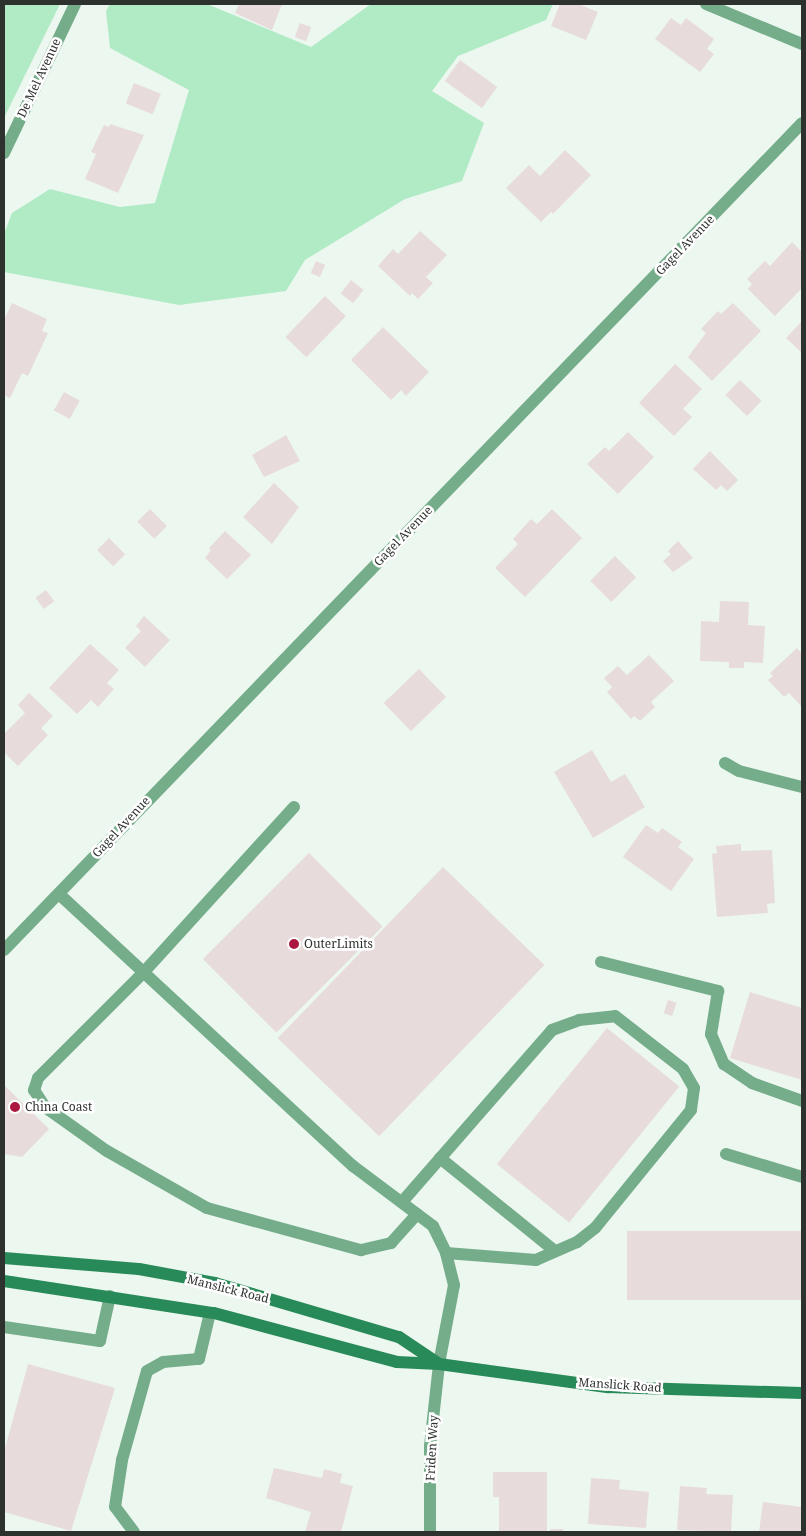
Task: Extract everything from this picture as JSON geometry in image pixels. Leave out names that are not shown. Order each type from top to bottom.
[{"type":"main road","name":"Manslick Road","points":[[4,1258],[139,1270],[215,1283],[398,1337],[440,1364]]},
{"type":"main road","name":"Manslick Road","points":[[4,1281],[210,1313],[396,1362],[440,1364],[608,1387],[802,1393]]},
{"type":"street","name":"De Mel Avenue","points":[[4,154],[75,4]]},
{"type":"street","points":[[706,4],[802,44]]},
{"type":"street","name":"Gagel Avenue","points":[[4,950],[802,122]]},
{"type":"street","points":[[725,763],[739,771],[802,787]]},
{"type":"street","points":[[294,807],[144,972],[38,1078],[34,1090],[45,1107],[107,1151],[207,1208],[361,1250],[391,1243],[417,1214]]},
{"type":"street","name":"Friden Way","points":[[59,894],[353,1166],[433,1226],[446,1253],[454,1285],[440,1364],[430,1446],[430,1532]]},
{"type":"street","points":[[601,962],[718,991],[711,1034],[724,1064],[752,1083],[802,1101]]},
{"type":"street","points":[[402,1202],[552,1030],[579,1020],[615,1016],[683,1069],[694,1088],[691,1110],[595,1228],[577,1242],[536,1260],[446,1253]]},
{"type":"street","points":[[726,1154],[802,1177]]},
{"type":"street","points":[[440,1158],[555,1251]]},
{"type":"street","points":[[4,1327],[100,1341],[110,1296]]},
{"type":"street","points":[[134,1532],[114,1507],[122,1460],[147,1370],[163,1362],[199,1359],[210,1313]]},
{"type":"green space","points":[[4,4],[60,4],[4,118]]},
{"type":"green space","points":[[110,4],[207,4],[311,47],[371,4],[553,4],[546,20],[458,56],[432,91],[484,123],[462,181],[405,199],[305,260],[286,291],[179,305],[4,272],[4,234],[12,213],[50,189],[120,207],[155,203],[189,90],[110,48],[106,11]]},
{"type":"building","points":[[239,4],[282,4],[272,30],[235,13]]},
{"type":"building","points":[[560,4],[578,4],[598,12],[586,40],[551,26]]},
{"type":"building","points":[[671,18],[681,25],[686,18],[714,39],[707,49],[714,54],[700,72],[655,39]]},
{"type":"building","points":[[300,23],[311,27],[306,41],[295,37]]},
{"type":"building","points":[[460,60],[497,87],[482,108],[445,81]]},
{"type":"building","points":[[134,83],[161,94],[153,114],[126,103]]},
{"type":"building","points":[[110,124],[144,135],[118,193],[85,179],[96,154],[91,152],[104,125],[109,127]]},
{"type":"building","points":[[565,150],[591,175],[553,214],[551,212],[541,222],[506,188],[529,165],[540,176]]},
{"type":"building","points":[[420,231],[447,255],[426,277],[433,283],[418,299],[412,293],[410,296],[378,266],[393,249],[398,254]]},
{"type":"building","points":[[792,242],[802,252],[802,288],[775,316],[748,289],[752,284],[747,279],[765,261],[770,266]]},
{"type":"building","points":[[316,261],[325,265],[320,277],[311,273]]},
{"type":"building","points":[[351,280],[364,290],[353,303],[341,293]]},
{"type":"building","points":[[325,296],[346,316],[306,357],[285,337]]},
{"type":"building","points":[[12,303],[47,319],[42,331],[48,333],[28,376],[22,373],[10,398],[4,395],[4,320]]},
{"type":"building","points":[[733,303],[761,331],[712,381],[688,357],[706,333],[701,329],[718,311],[721,314]]},
{"type":"building","points":[[802,321],[802,353],[786,338]]},
{"type":"building","points":[[383,327],[429,372],[406,396],[401,390],[391,400],[351,360]]},
{"type":"building","points":[[675,364],[702,389],[683,409],[692,417],[674,436],[639,403]]},
{"type":"building","points":[[740,380],[762,401],[747,416],[725,395]]},
{"type":"building","points":[[64,392],[80,401],[70,419],[54,410]]},
{"type":"building","points":[[628,432],[654,457],[618,494],[587,464],[605,447],[609,451]]},
{"type":"building","points":[[286,435],[300,461],[264,477],[252,455]]},
{"type":"building","points":[[710,451],[738,480],[727,491],[721,485],[716,490],[693,469]]},
{"type":"building","points":[[274,483],[299,507],[272,544],[243,517]]},
{"type":"building","points":[[150,509],[167,526],[154,539],[137,522]]},
{"type":"building","points":[[552,509],[582,538],[525,597],[495,568],[518,544],[513,539],[531,519],[537,524]]},
{"type":"building","points":[[225,531],[251,555],[227,579],[205,558],[211,550],[209,548]]},
{"type":"building","points":[[109,538],[125,554],[113,566],[97,550]]},
{"type":"building","points":[[678,541],[693,558],[673,572],[663,561],[671,554],[668,551]]},
{"type":"building","points":[[615,556],[636,577],[611,602],[590,581]]},
{"type":"building","points":[[46,590],[54,601],[44,609],[35,598]]},
{"type":"building","points":[[720,601],[749,602],[748,625],[765,626],[763,663],[744,662],[744,668],[729,668],[729,662],[700,661],[701,621],[719,622]]},
{"type":"building","points":[[144,616],[170,640],[145,667],[125,648],[141,631],[136,626]]},
{"type":"building","points":[[90,644],[119,670],[107,683],[114,689],[98,707],[91,700],[77,714],[49,688]]},
{"type":"building","points":[[797,648],[802,654],[802,707],[789,693],[784,697],[768,680],[773,676],[770,673]]},
{"type":"building","points":[[649,655],[674,681],[651,702],[655,707],[640,721],[634,716],[631,719],[607,692],[612,687],[604,678],[618,666],[627,675]]},
{"type":"building","points":[[419,669],[446,697],[411,731],[384,703]]},
{"type":"building","points":[[29,693],[53,716],[41,728],[48,735],[18,766],[4,752],[4,734],[25,713],[18,705]]},
{"type":"building","points":[[592,750],[611,782],[625,774],[645,807],[593,838],[554,772]]},
{"type":"building","points":[[646,825],[658,833],[662,828],[682,842],[678,847],[694,859],[671,891],[623,857]]},
{"type":"building","points":[[741,844],[741,851],[772,850],[775,903],[767,904],[768,913],[717,917],[712,854],[717,853],[716,846]]},
{"type":"building","name":"OuterLimits","points":[[309,853],[383,927],[276,1033],[203,959]]},
{"type":"building","points":[[443,867],[544,965],[379,1136],[278,1038]]},
{"type":"building","points":[[750,992],[802,1008],[802,1080],[730,1058]]},
{"type":"building","points":[[668,1000],[677,1003],[672,1016],[664,1013]]},
{"type":"building","points":[[607,1028],[679,1087],[569,1223],[497,1164]]},
{"type":"building","name":"China Coast","points":[[4,1085],[49,1129],[22,1157],[4,1154]]},
{"type":"building","points":[[627,1231],[802,1231],[802,1300],[627,1300]]},
{"type":"building","points":[[28,1364],[115,1388],[71,1531],[4,1512],[4,1452]]},
{"type":"building","points":[[274,1468],[322,1478],[324,1469],[342,1474],[340,1483],[353,1486],[341,1532],[305,1532],[311,1512],[266,1498]]},
{"type":"building","points":[[493,1472],[547,1472],[547,1532],[499,1532],[499,1497],[493,1497]]},
{"type":"building","points":[[591,1478],[620,1480],[619,1489],[649,1492],[646,1528],[588,1524]]},
{"type":"building","points":[[680,1486],[707,1488],[706,1494],[733,1495],[731,1532],[677,1530]]},
{"type":"building","points":[[763,1502],[802,1507],[802,1532],[759,1532]]},
{"type":"building","points":[[550,1529],[563,1529],[563,1532],[550,1532]]},
{"type":"place","name":"OuterLimits","points":[[294,944]]},
{"type":"place","name":"China Coast","points":[[15,1107]]}]
